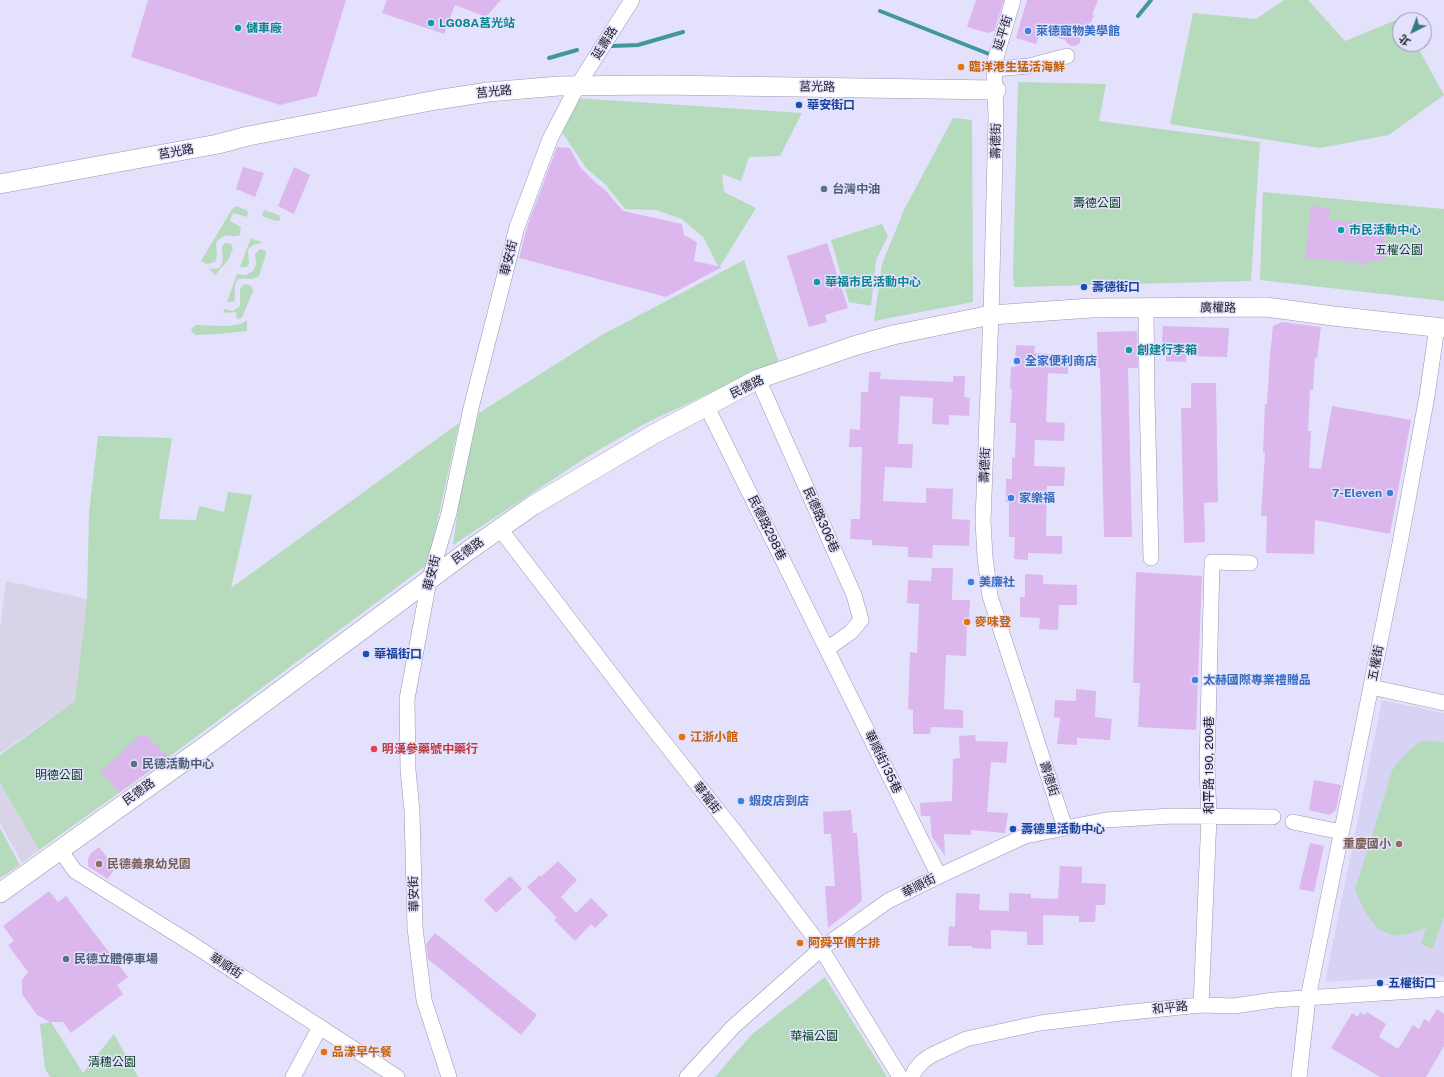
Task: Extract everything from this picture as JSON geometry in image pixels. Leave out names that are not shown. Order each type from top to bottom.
[{"type":"street","name":"延壽路","points":[[578,85],[632,0]]},
{"type":"street","name":"延平街","points":[[996,90],[994,64],[1013,0]]},
{"type":"street","points":[[994,69],[1029,66],[1067,56]]},
{"type":"street","name":"莒光路","points":[[0,184],[218,144],[248,136],[436,100],[494,91],[578,85],[996,90]]},
{"type":"street","name":"華安街","points":[[449,1077],[424,1000],[415,928],[412,812],[408,770],[407,699],[429,580],[449,513],[471,408],[517,227],[550,140],[578,85]]},
{"type":"street","name":"壽德街","points":[[996,90],[991,315],[983,521],[985,557],[990,596],[1065,828]]},
{"type":"street","points":[[1146,307],[1151,558]]},
{"type":"street","name":"廣權路","points":[[991,315],[1091,308],[1266,307],[1333,316],[1440,327]]},
{"type":"street","name":"民德路","points":[[0,893],[312,668],[429,580],[532,506],[654,434],[758,380],[857,345],[893,335],[991,315]]},
{"type":"street","name":"五權街","points":[[1299,1077],[1308,998],[1398,553],[1440,327]]},
{"type":"street","name":"民德路306巷","points":[[758,380],[827,531],[858,607],[861,620],[852,632],[827,649]]},
{"type":"street","name":"民德路298巷","points":[[707,407],[827,649]]},
{"type":"street","name":"華福街","points":[[500,529],[650,725],[738,836],[822,948],[900,1077]]},
{"type":"street","name":"和平路 190, 200巷","points":[[1201,1005],[1209,817],[1207,766],[1212,562],[1250,563]]},
{"type":"street","name":"華順街135巷","points":[[827,649],[939,876]]},
{"type":"street","points":[[1371,687],[1444,703]]},
{"type":"street","name":"華順街","points":[[687,1077],[733,1027],[822,948],[888,902],[939,876],[1025,836],[1106,820],[1172,816],[1273,817]]},
{"type":"street","points":[[1293,822],[1341,832]]},
{"type":"street","name":"華順街","points":[[60,850],[75,871],[398,1077]]},
{"type":"street","name":"和平路","points":[[912,1077],[918,1066],[930,1056],[966,1039],[1040,1024],[1122,1013],[1201,1005],[1234,1006],[1274,1000],[1444,989]]},
{"type":"street","points":[[293,1077],[320,1027]]},
{"type":"shaded area","points":[[6,581],[87,599],[75,701],[0,753],[0,629]]},
{"type":"shaded area","name":"重慶國小","points":[[1382,700],[1444,713],[1444,977],[1437,975],[1325,982]]},
{"type":"shaded area","points":[[0,783],[39,850],[22,863],[0,823]]},
{"type":"green space","points":[[1284,0],[1308,0],[1345,41],[1392,22],[1392,52],[1420,52],[1444,95],[1389,135],[1320,148],[1170,124],[1193,13],[1256,19]]},
{"type":"green space","name":"壽德公園","points":[[1018,82],[1106,84],[1099,121],[1260,142],[1251,281],[1014,287],[1013,273]]},
{"type":"green space","points":[[575,98],[802,113],[780,156],[749,157],[741,181],[722,174],[724,192],[756,208],[719,268],[704,238],[682,219],[656,210],[625,209],[606,185],[586,168],[560,129]]},
{"type":"green space","points":[[953,118],[972,120],[973,302],[874,321],[882,264],[904,210]]},
{"type":"green space","name":"五權公園","points":[[1263,192],[1444,209],[1444,301],[1260,280]]},
{"type":"green space","points":[[236,206],[248,212],[247,217],[233,213],[230,221],[241,227],[240,235],[223,237],[216,243],[217,256],[215,262],[207,264],[201,261],[232,209]]},
{"type":"green space","points":[[264,210],[279,215],[280,220],[276,221],[262,216]]},
{"type":"green space","points":[[882,224],[888,236],[876,260],[871,306],[849,302],[831,240]]},
{"type":"green space","points":[[251,238],[263,243],[256,244],[248,250],[249,264],[247,267],[240,267]]},
{"type":"green space","points":[[225,243],[231,244],[233,248],[229,259],[215,275],[209,268],[215,269],[221,266],[223,259],[222,246]]},
{"type":"green space","points":[[260,249],[266,251],[266,254],[259,276],[238,280],[235,289],[235,300],[233,302],[227,302],[237,274],[246,275],[253,271],[256,264],[255,254]]},
{"type":"green space","points":[[744,260],[779,363],[644,424],[590,455],[453,545],[462,482],[479,413],[600,336]]},
{"type":"green space","points":[[245,284],[252,287],[253,291],[242,318],[237,319],[236,312],[223,313],[224,309],[233,311],[240,306],[240,289]]},
{"type":"green space","points":[[247,320],[247,331],[196,335],[191,331],[196,325],[230,326],[243,323]]},
{"type":"green space","name":"明德公園","points":[[459,423],[428,564],[169,757],[39,850],[0,783],[0,755],[75,701],[87,599],[89,513],[98,436],[172,438],[159,519],[196,520],[199,506],[224,512],[228,492],[252,495],[231,588]]},
{"type":"green space","points":[[1423,741],[1444,742],[1444,916],[1433,949],[1421,944],[1426,928],[1401,935],[1392,935],[1379,928],[1369,917],[1355,890],[1392,771],[1413,747]]},
{"type":"green space","points":[[0,828],[20,865],[0,878]]},
{"type":"green space","name":"華福公園","points":[[825,977],[887,1077],[715,1077],[751,1035]]},
{"type":"green space","name":"清穗公園","points":[[51,1022],[83,1073],[114,1034],[138,1077],[50,1077],[45,1069],[40,1024]]},
{"type":"building","name":"儲車廠","points":[[148,0],[346,0],[317,96],[280,105],[131,57]]},
{"type":"building","name":"LG08A莒光站","points":[[387,0],[501,0],[486,17],[455,5],[444,34],[382,13]]},
{"type":"building","points":[[976,0],[1004,0],[994,31],[988,33],[967,27]]},
{"type":"building","points":[[1027,0],[1098,0],[1091,22],[1081,33],[1080,43],[1076,46],[1072,46],[1065,40],[1040,32],[1036,44],[1016,38]]},
{"type":"building","points":[[557,147],[570,148],[580,167],[605,190],[623,211],[682,224],[684,235],[697,242],[694,261],[722,267],[666,297],[519,258],[528,224]]},
{"type":"building","points":[[243,167],[264,173],[255,197],[236,189]]},
{"type":"building","points":[[294,167],[310,175],[294,214],[278,206]]},
{"type":"building","name":"市民活動中心","points":[[1311,206],[1330,208],[1330,220],[1374,224],[1373,235],[1385,236],[1383,261],[1371,260],[1371,264],[1305,258]]},
{"type":"building","name":"華福市民活動中心","points":[[827,243],[848,308],[825,315],[827,322],[809,327],[787,256]]},
{"type":"building","points":[[1282,322],[1321,327],[1317,358],[1315,358],[1313,390],[1310,390],[1308,431],[1311,431],[1309,468],[1321,469],[1332,406],[1411,420],[1390,534],[1315,520],[1314,554],[1266,553],[1267,516],[1261,516],[1265,452],[1263,452],[1265,404],[1267,404],[1273,326]]},
{"type":"building","points":[[1163,326],[1229,328],[1227,357],[1186,356],[1186,362],[1166,361],[1167,343],[1162,342]]},
{"type":"building","points":[[1137,331],[1138,368],[1128,368],[1132,537],[1104,537],[1100,368],[1098,368],[1097,332]]},
{"type":"building","points":[[1016,345],[1035,346],[1034,353],[1068,355],[1068,374],[1048,373],[1046,422],[1065,423],[1064,441],[1035,440],[1034,466],[1065,467],[1064,486],[1047,486],[1046,536],[1062,536],[1062,554],[1028,553],[1028,560],[1014,559],[1015,537],[1009,537],[1009,502],[1006,502],[1006,479],[1012,479],[1012,457],[1015,458],[1016,423],[1010,423],[1012,389],[1010,389],[1011,367],[1015,367]]},
{"type":"building","points":[[869,372],[881,372],[880,379],[953,382],[953,376],[965,376],[964,397],[970,398],[969,416],[949,415],[949,425],[932,424],[933,398],[900,396],[898,444],[913,444],[912,468],[885,467],[883,501],[926,503],[926,488],[953,489],[952,519],[970,520],[969,546],[933,545],[932,558],[908,557],[908,547],[872,545],[872,540],[850,539],[851,519],[860,519],[862,447],[849,447],[850,429],[860,430],[861,392],[868,392]]},
{"type":"building","points":[[1191,383],[1216,383],[1218,502],[1204,503],[1205,542],[1184,543],[1181,408],[1191,408]]},
{"type":"building","points":[[932,568],[953,568],[952,600],[970,600],[969,620],[967,620],[966,656],[946,655],[944,709],[963,710],[963,728],[931,727],[930,734],[913,734],[913,710],[908,709],[910,652],[917,653],[919,604],[907,603],[908,580],[931,581]]},
{"type":"building","points":[[1136,572],[1202,576],[1196,730],[1138,727],[1140,683],[1133,683]]},
{"type":"building","points":[[1025,574],[1043,575],[1043,584],[1077,585],[1077,605],[1059,605],[1058,630],[1039,629],[1040,618],[1020,617],[1020,597],[1025,597]]},
{"type":"building","points":[[1076,689],[1096,691],[1095,717],[1112,719],[1110,740],[1077,738],[1077,745],[1057,744],[1060,718],[1054,717],[1055,700],[1076,701]]},
{"type":"building","name":"民德活動中心","points":[[143,733],[169,757],[119,793],[101,771]]},
{"type":"building","points":[[975,735],[976,741],[1008,742],[1006,763],[991,762],[987,812],[1008,813],[1005,833],[971,830],[971,835],[944,834],[945,856],[932,837],[930,816],[921,816],[920,803],[952,801],[953,759],[960,758],[959,736]]},
{"type":"building","points":[[1314,780],[1341,785],[1336,810],[1330,815],[1309,810]]},
{"type":"building","points":[[851,810],[853,833],[857,833],[862,901],[828,928],[825,886],[835,886],[831,834],[824,834],[823,812]]},
{"type":"building","points":[[1310,843],[1324,846],[1314,892],[1299,889]]},
{"type":"building","name":"民德義泉幼兒園","points":[[99,847],[115,868],[108,879],[88,865],[90,854]]},
{"type":"building","points":[[558,861],[577,880],[561,897],[576,913],[591,898],[608,915],[595,928],[591,924],[575,941],[554,920],[557,918],[527,887],[540,875],[541,877]]},
{"type":"building","points":[[1060,866],[1082,867],[1082,883],[1106,884],[1105,905],[1096,905],[1095,922],[1079,922],[1079,916],[1043,915],[1043,945],[1027,945],[1027,932],[991,930],[991,949],[972,948],[972,946],[948,946],[949,926],[955,927],[956,893],[980,894],[979,910],[1009,911],[1009,893],[1031,894],[1031,898],[1058,899]]},
{"type":"building","points":[[510,876],[522,889],[496,913],[484,900]]},
{"type":"building","name":"民德立體停車場","points":[[49,891],[58,902],[66,896],[128,977],[117,985],[123,994],[71,1033],[63,1022],[50,1022],[37,1015],[22,994],[22,980],[28,972],[8,945],[14,941],[3,926]]},
{"type":"building","points":[[435,933],[537,1015],[521,1035],[428,959],[426,944]]},
{"type":"building","points":[[1437,1009],[1444,1014],[1444,1046],[1426,1077],[1380,1077],[1331,1048],[1352,1013],[1358,1017],[1360,1012],[1365,1015],[1367,1012],[1386,1024],[1379,1037],[1398,1049],[1413,1025],[1419,1029],[1424,1019],[1429,1022]]},
{"type":"waterway","points":[[1138,16],[1151,0]]},
{"type":"waterway","points":[[880,11],[989,54]]},
{"type":"waterway","points":[[612,46],[638,45],[683,32]]},
{"type":"waterway","points":[[549,58],[577,50]]},
{"type":"place","name":"LG08A莒光站","points":[[431,23]]},
{"type":"place","name":"儲車廠","points":[[238,28]]},
{"type":"place","name":"萊德寵物美學館","points":[[1028,31]]},
{"type":"place","name":"臨洋港生猛活海鮮","points":[[961,67]]},
{"type":"place","name":"華安街口","points":[[799,105]]},
{"type":"place","name":"台灣中油","points":[[824,189]]},
{"type":"place","name":"市民活動中心","points":[[1341,230]]},
{"type":"place","name":"華福市民活動中心","points":[[817,282]]},
{"type":"place","name":"壽德街口","points":[[1084,287]]},
{"type":"place","name":"創建行李箱","points":[[1129,350]]},
{"type":"place","name":"全家便利商店","points":[[1017,361]]},
{"type":"place","name":"7-Eleven","points":[[1390,493]]},
{"type":"place","name":"家樂福","points":[[1011,498]]},
{"type":"place","name":"美廉社","points":[[971,582]]},
{"type":"place","name":"麥味登","points":[[967,622]]},
{"type":"place","name":"華福街口","points":[[366,654]]},
{"type":"place","name":"太赫國際專業禮贈品","points":[[1195,680]]},
{"type":"place","name":"江浙小館","points":[[682,737]]},
{"type":"place","name":"明漢參藥號中藥行","points":[[374,749]]},
{"type":"place","name":"民德活動中心","points":[[134,764]]},
{"type":"place","name":"蝦皮店到店","points":[[741,801]]},
{"type":"place","name":"壽德里活動中心","points":[[1013,829]]},
{"type":"place","name":"重慶國小","points":[[1399,844]]},
{"type":"place","name":"民德義泉幼兒園","points":[[99,864]]},
{"type":"place","name":"阿舜平價牛排","points":[[800,943]]},
{"type":"place","name":"民德立體停車場","points":[[66,959]]},
{"type":"place","name":"五權街口","points":[[1380,983]]},
{"type":"place","name":"品漾早午餐","points":[[324,1052]]}]
